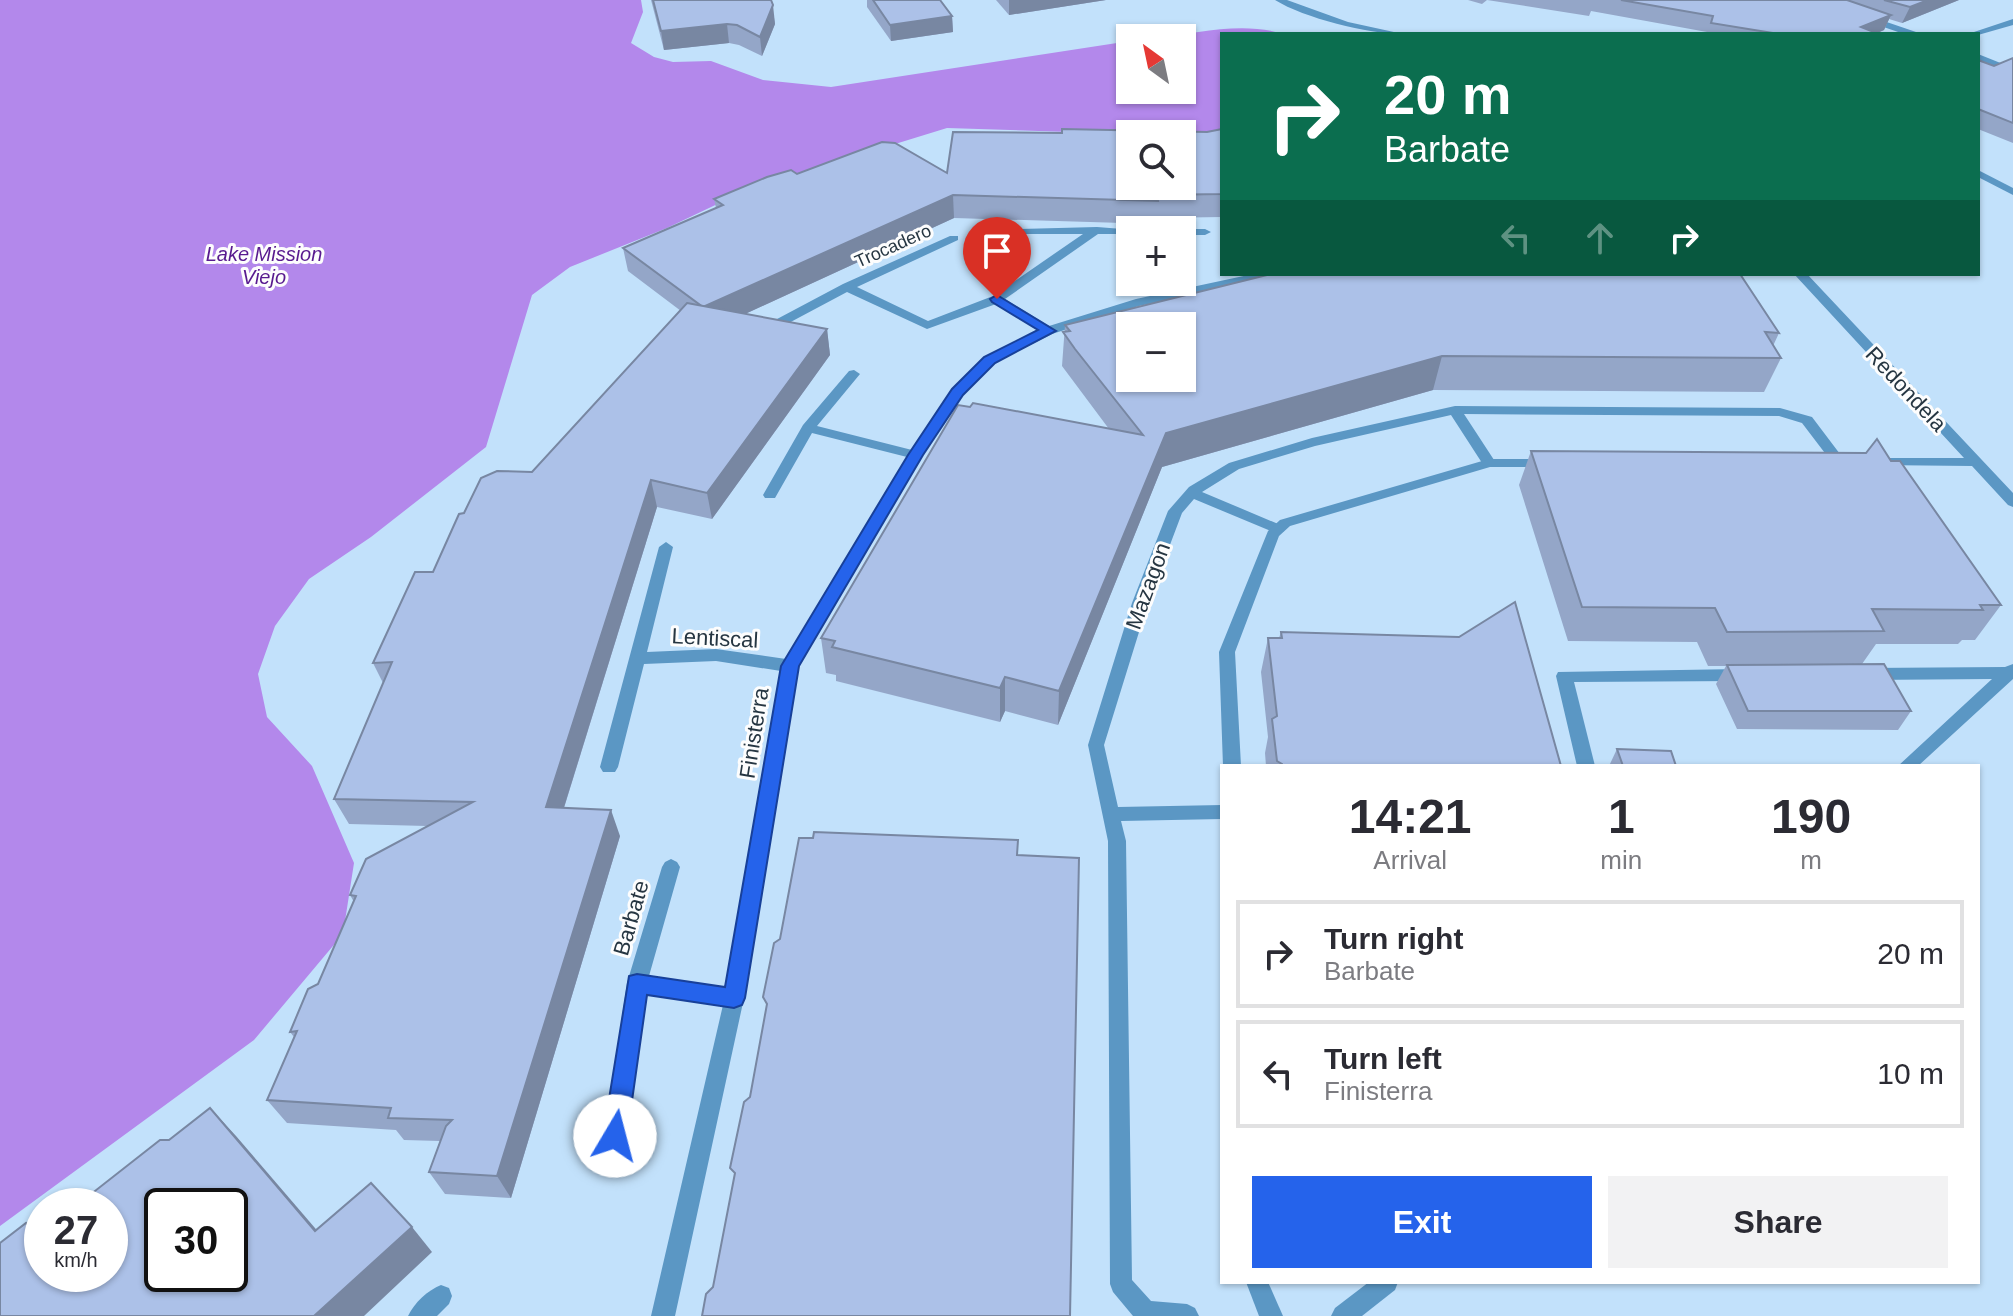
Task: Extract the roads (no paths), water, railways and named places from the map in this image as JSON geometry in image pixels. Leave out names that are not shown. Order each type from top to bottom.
[{"type":"street","points":[[1279,0],[1346,24],[1388,32]]},
{"type":"street","points":[[1858,16],[1907,32]]},
{"type":"street","points":[[1980,32],[2013,22]]},
{"type":"street","points":[[1980,58],[2013,71]]},
{"type":"street","points":[[1980,174],[2013,192]]},
{"type":"street","name":"Trocadero","points":[[847,287],[927,325],[997,299],[1097,230]]},
{"type":"street","points":[[1024,231],[1116,231]]},
{"type":"street","points":[[1196,232],[1205,232]]},
{"type":"street","name":"Trocadero","points":[[766,330],[847,287],[954,238]]},
{"type":"street","name":"Finisterra","points":[[663,1316],[734,998],[790,666],[915,455],[957,392],[989,360],[1048,331],[1136,303],[1261,276]]},
{"type":"street","name":"Redondela","points":[[1802,276],[2013,502]]},
{"type":"street","points":[[997,299],[1048,331]]},
{"type":"street","points":[[770,495],[808,428],[854,374]]},
{"type":"street","points":[[1455,410],[1489,463]]},
{"type":"street","name":"Mazagon","points":[[1187,1316],[1145,1312],[1121,1284],[1117,841],[1096,745],[1150,576],[1175,511],[1192,493],[1234,466],[1312,442],[1455,410],[1780,412],[1807,420],[1846,462],[1973,462]]},
{"type":"street","points":[[808,428],[915,455]]},
{"type":"street","points":[[1232,764],[1227,652],[1273,534],[1278,529],[1285,523],[1489,463],[1569,463]]},
{"type":"street","points":[[1192,493],[1278,529]]},
{"type":"street","name":"Lentiscal","points":[[609,767],[666,547]]},
{"type":"street","name":"Lentiscal","points":[[637,658],[716,655],[790,666]]},
{"type":"street","points":[[1850,674],[2011,671]]},
{"type":"street","points":[[1909,764],[2011,671]]},
{"type":"street","points":[[1586,764],[1564,676],[1755,675]]},
{"type":"street","points":[[1111,814],[1220,812]]},
{"type":"street","name":"Barbate","points":[[615,1136],[637,983],[671,867]]},
{"type":"street","name":"Barbate","points":[[637,983],[734,998]]},
{"type":"street","points":[[1258,1284],[1271,1316]]},
{"type":"street","points":[[1343,1316],[1384,1284]]},
{"type":"street","points":[[420,1316],[441,1296]]},
{"type":"water","name":"Lake Mission Viejo","points":[[0,0],[641,0],[643,12],[631,43],[654,57],[673,62],[711,61],[763,80],[831,87],[1116,43],[1116,104],[1196,104],[1196,32],[1236,28],[1276,32],[1220,32],[1220,137],[1196,136],[1196,120],[1116,120],[1116,134],[947,128],[749,189],[667,228],[570,267],[532,295],[486,447],[371,537],[309,579],[275,626],[258,674],[267,717],[312,766],[354,863],[343,934],[254,1040],[52,1188],[24,1188],[24,1208],[0,1226]]}]
